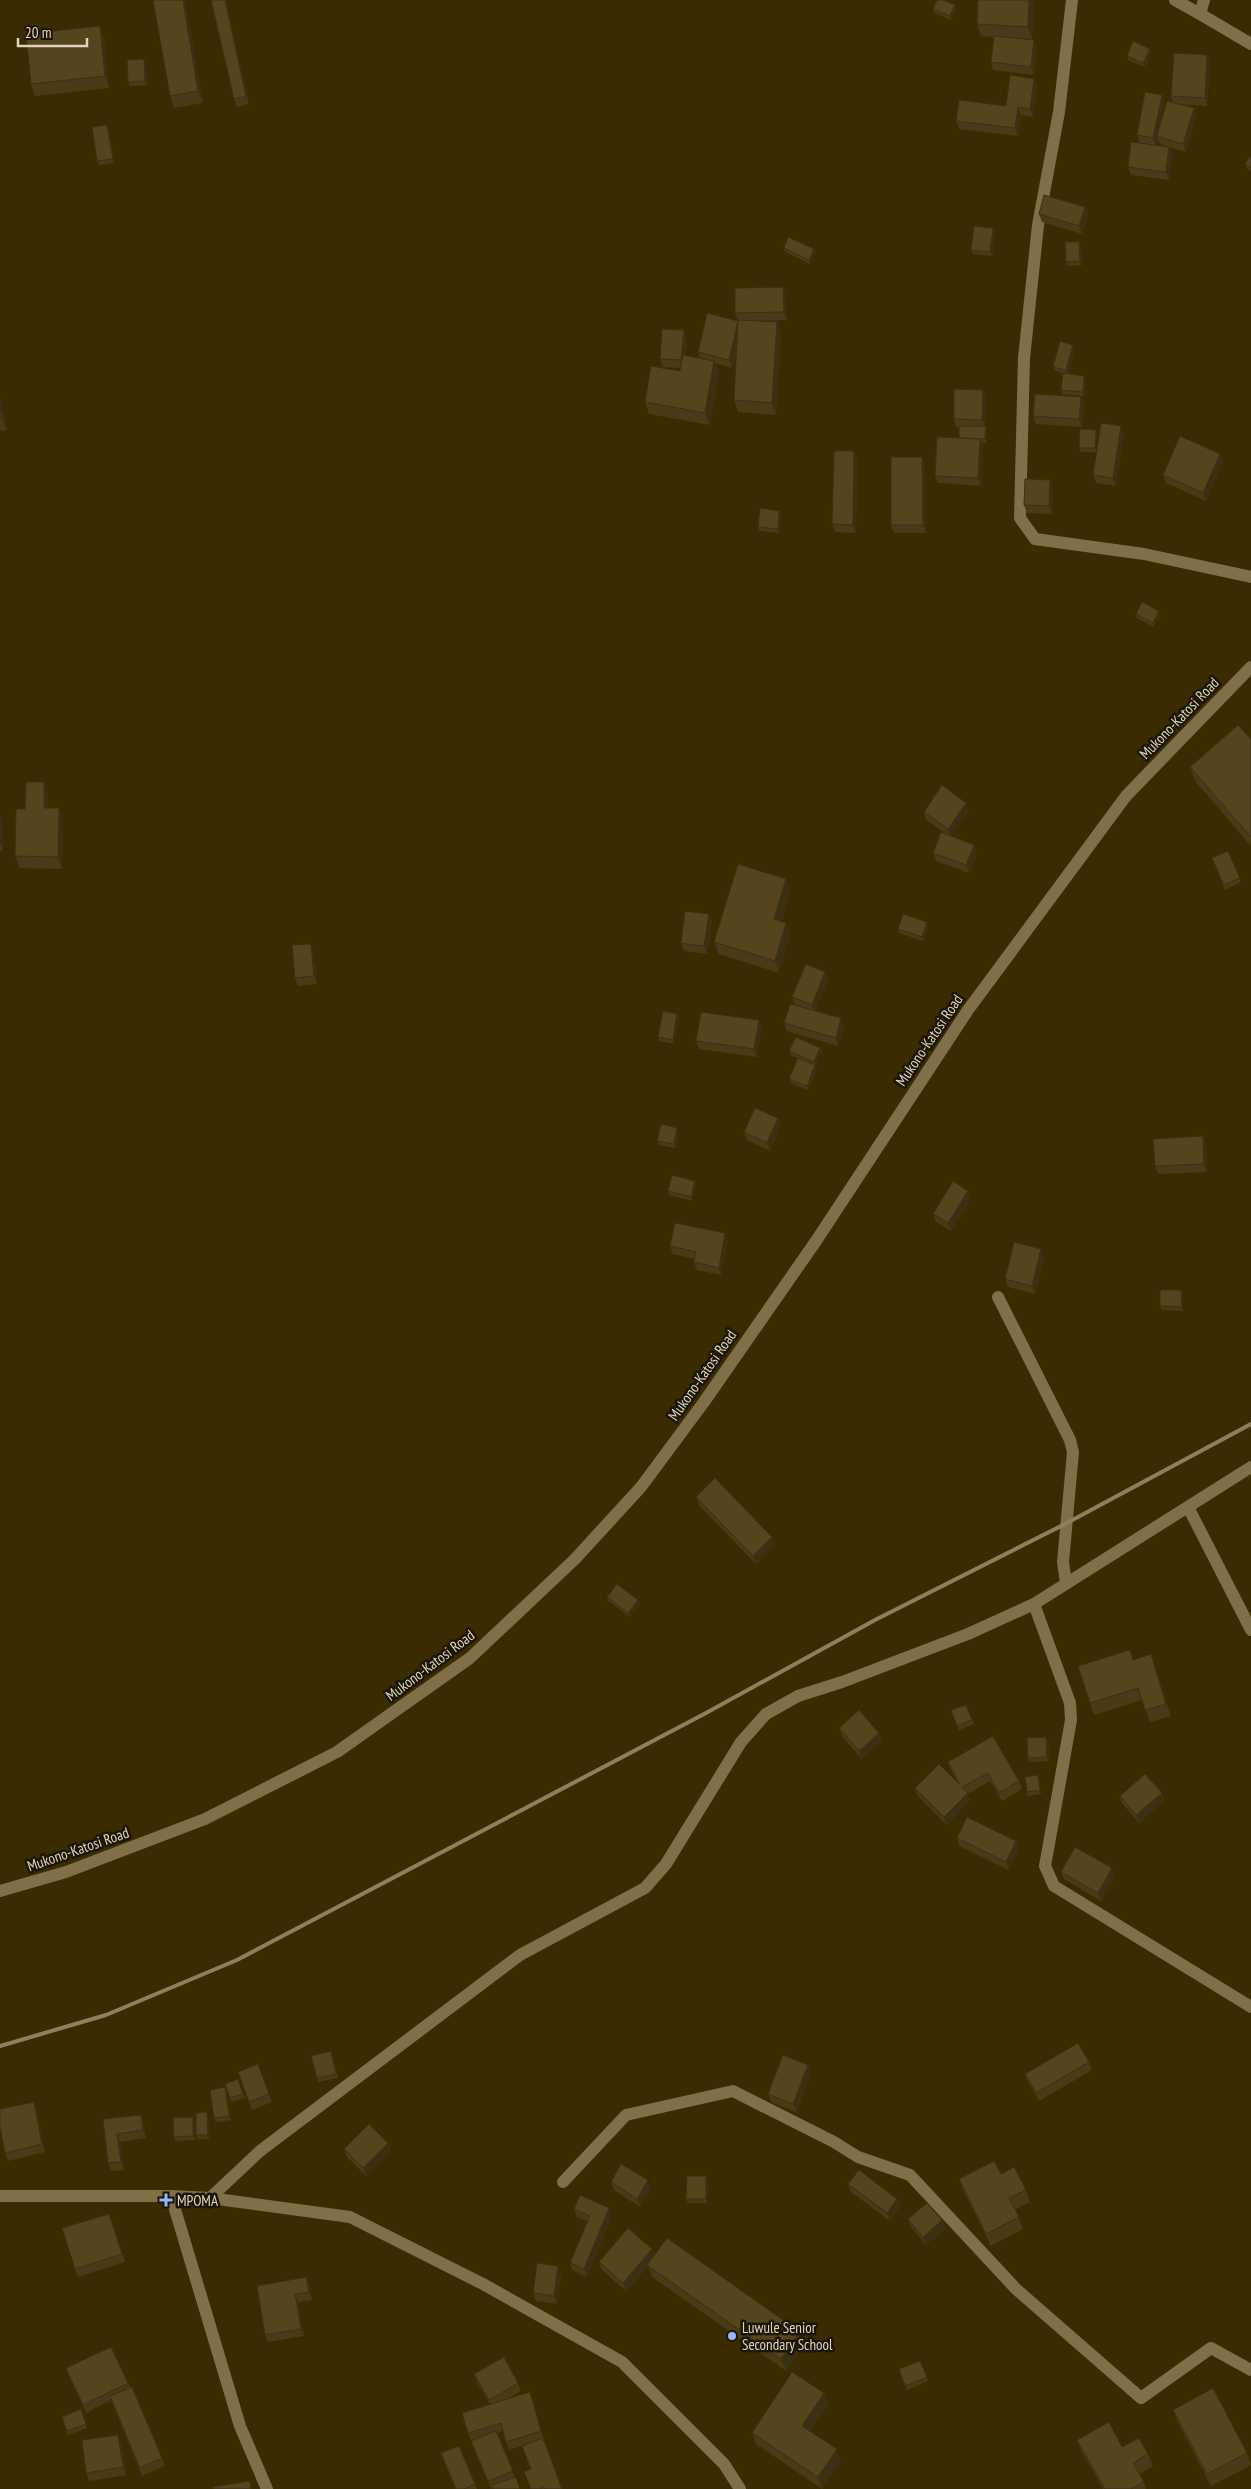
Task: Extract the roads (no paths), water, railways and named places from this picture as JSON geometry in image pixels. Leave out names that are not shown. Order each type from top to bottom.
[{"type":"street","points":[[1072,0],[1059,112],[1038,225],[1024,358],[1020,518],[1035,539],[1144,554],[1251,577]]},
{"type":"street","points":[[1175,0],[1251,44]]},
{"type":"street","points":[[1200,14],[1204,0]]},
{"type":"street","name":"Mukono-Katosi Road","points":[[0,1891],[66,1872],[205,1819],[337,1752],[470,1658],[575,1559],[642,1487],[704,1402],[816,1241],[968,1010],[1126,796],[1251,667]]},
{"type":"street","points":[[998,1296],[1070,1440],[1074,1452],[1063,1562],[1066,1583]]},
{"type":"street","points":[[210,2198],[260,2151],[520,1954],[645,1888],[666,1864],[741,1742],[766,1714],[798,1696],[842,1682],[968,1634],[1034,1604],[1251,1468]]},
{"type":"street","points":[[1188,1507],[1251,1630]]},
{"type":"street","points":[[1034,1604],[1070,1703],[1071,1720],[1045,1866],[1054,1886],[1251,2007]]},
{"type":"street","points":[[563,2182],[626,2115],[733,2092],[834,2142],[858,2157],[910,2175],[1016,2289],[1141,2398],[1211,2348],[1251,2370]]},
{"type":"street","points":[[0,2196],[171,2196],[210,2198],[350,2217],[483,2284],[622,2362],[724,2464],[740,2489]]},
{"type":"street","points":[[171,2196],[240,2426],[267,2489]]},
{"type":"railway","points":[[0,2046],[106,2015],[237,1960],[706,1713],[875,1620],[1065,1524],[1251,1424]]},
{"type":"place","name":"MPOMA","points":[[166,2200]]},
{"type":"place","name":"Luwule Senior Secondary School","points":[[732,2336]]}]
